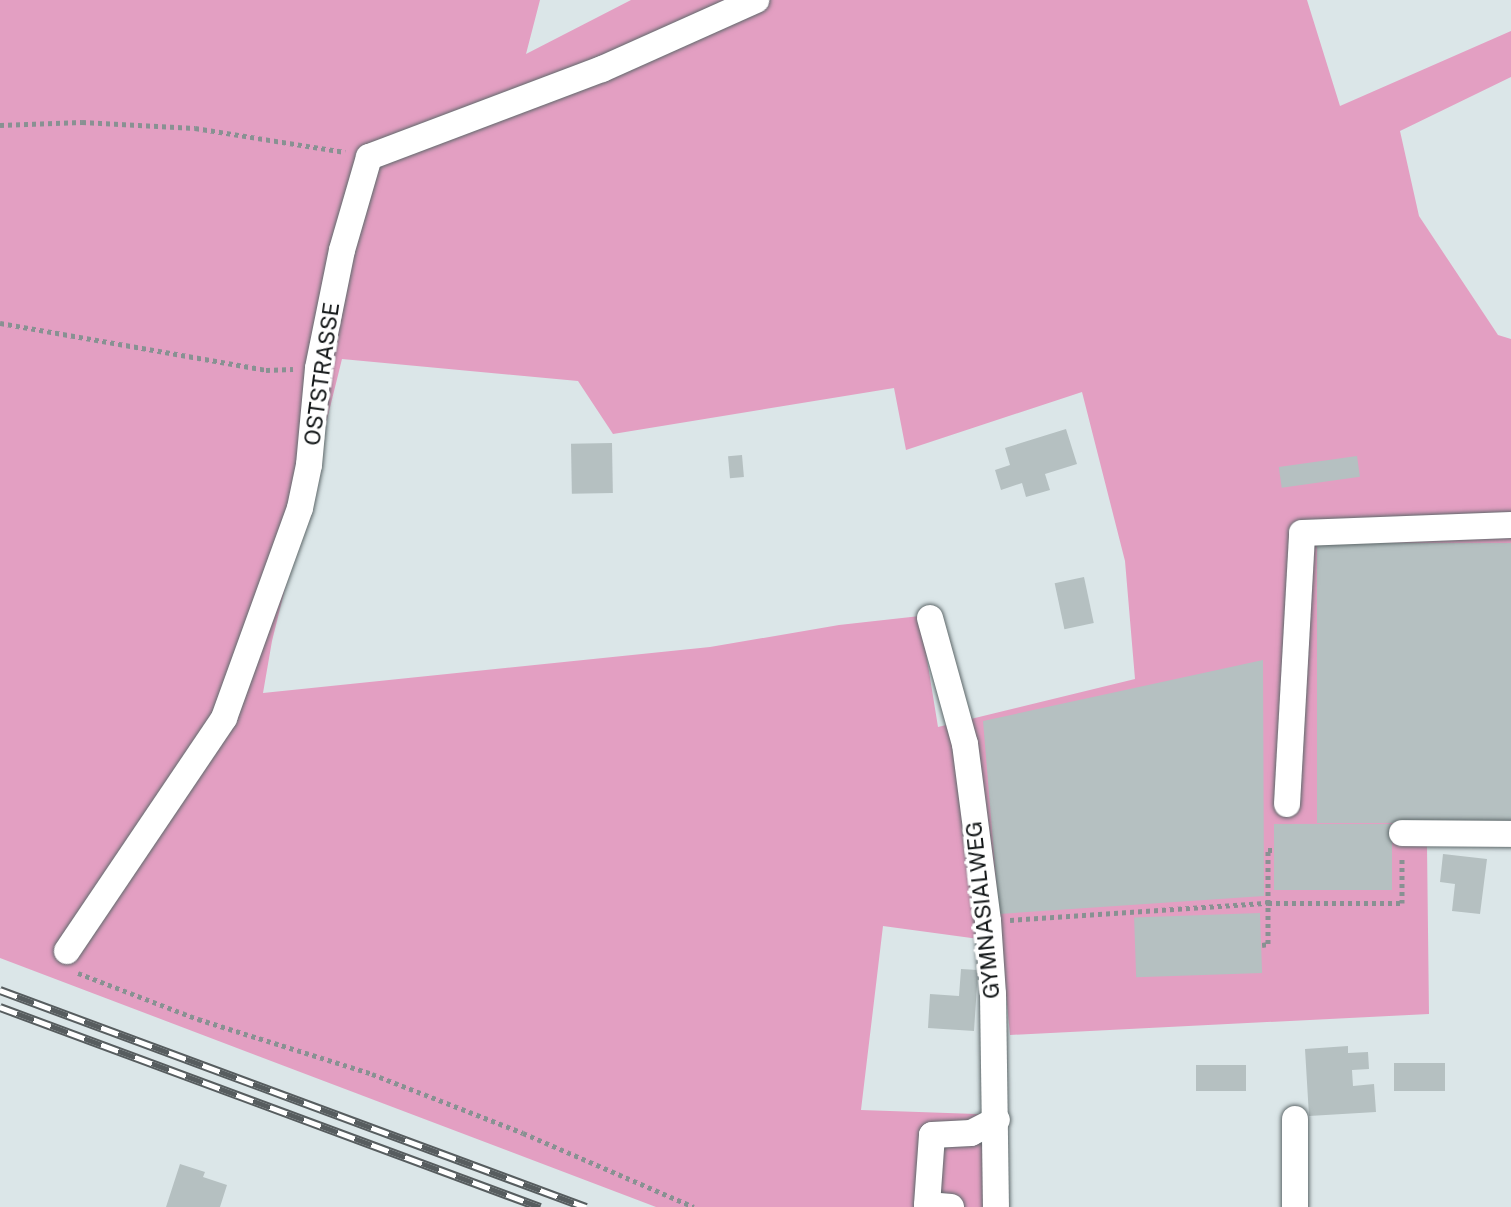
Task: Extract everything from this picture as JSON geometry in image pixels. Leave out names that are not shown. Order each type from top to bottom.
[{"type":"street","points":[[369,157],[602,69],[756,0]]},
{"type":"street","name":"OSTSTRASSE","points":[[67,951],[224,718],[300,508],[309,465],[318,368],[342,250],[369,157]]},
{"type":"street","points":[[1287,804],[1302,533],[1511,525]]},
{"type":"street","name":"GYMNASIALWEG","points":[[930,618],[965,744],[988,921],[997,1120],[996,1207]]},
{"type":"street","points":[[1402,845],[1511,834]]},
{"type":"street","points":[[1295,1119],[1295,1207]]},
{"type":"street","points":[[951,1207],[927,1205],[932,1135],[971,1133],[997,1120]]},
{"type":"path","points":[[0,125],[82,122],[195,128],[369,157]]},
{"type":"path","points":[[0,323],[266,370],[318,368]]},
{"type":"path","points":[[988,921],[1268,903],[1402,903],[1402,845]]},
{"type":"path","points":[[1262,945],[1268,944],[1268,850],[1272,850]]},
{"type":"path","points":[[67,951],[73,971],[198,1019],[386,1080],[523,1133],[694,1207]]},
{"type":"shaded area","points":[[0,0],[540,0],[526,54],[631,0],[1307,0],[1340,106],[1511,31],[1511,77],[1400,131],[1419,216],[1498,335],[1511,339],[1511,845],[1427,846],[1429,1014],[1010,1035],[1001,942],[883,926],[861,1110],[1005,1115],[1004,1207],[656,1207],[0,958]],"holes":[[[342,359],[578,381],[613,434],[894,388],[906,450],[1082,392],[1125,561],[1135,679],[938,727],[920,616],[839,625],[710,647],[263,693],[272,641]]]},
{"type":"building","points":[[1066,429],[1077,464],[1045,474],[1050,490],[1026,497],[1022,483],[1001,490],[995,470],[1010,465],[1005,448]]},
{"type":"building","points":[[612,443],[613,493],[572,494],[571,444]]},
{"type":"building","points":[[742,455],[744,477],[730,478],[728,456]]},
{"type":"building","points":[[1357,456],[1360,477],[1282,488],[1279,467]]},
{"type":"building","points":[[1317,543],[1511,543],[1511,823],[1317,823]]},
{"type":"building","points":[[1084,577],[1094,623],[1064,629],[1055,583]]},
{"type":"building","points":[[1263,660],[1264,896],[999,914],[983,721]]},
{"type":"building","points":[[1274,824],[1392,824],[1392,890],[1274,890]]},
{"type":"building","points":[[1443,854],[1487,859],[1480,914],[1452,911],[1455,884],[1440,882]]},
{"type":"building","points":[[1260,913],[1262,973],[1136,977],[1134,917]]},
{"type":"building","points":[[961,969],[978,970],[974,1031],[928,1028],[930,994],[959,996]]},
{"type":"building","points":[[1348,1046],[1348,1053],[1368,1052],[1369,1069],[1352,1070],[1353,1086],[1374,1084],[1376,1112],[1309,1116],[1305,1049]]},
{"type":"building","points":[[1394,1063],[1445,1063],[1445,1091],[1394,1091]]},
{"type":"building","points":[[1196,1065],[1246,1065],[1246,1091],[1196,1091]]},
{"type":"building","points":[[180,1164],[205,1172],[203,1177],[227,1185],[220,1207],[166,1207]]},
{"type":"railway","points":[[0,990],[586,1207]]},
{"type":"railway","points":[[0,1007],[540,1207]]}]
